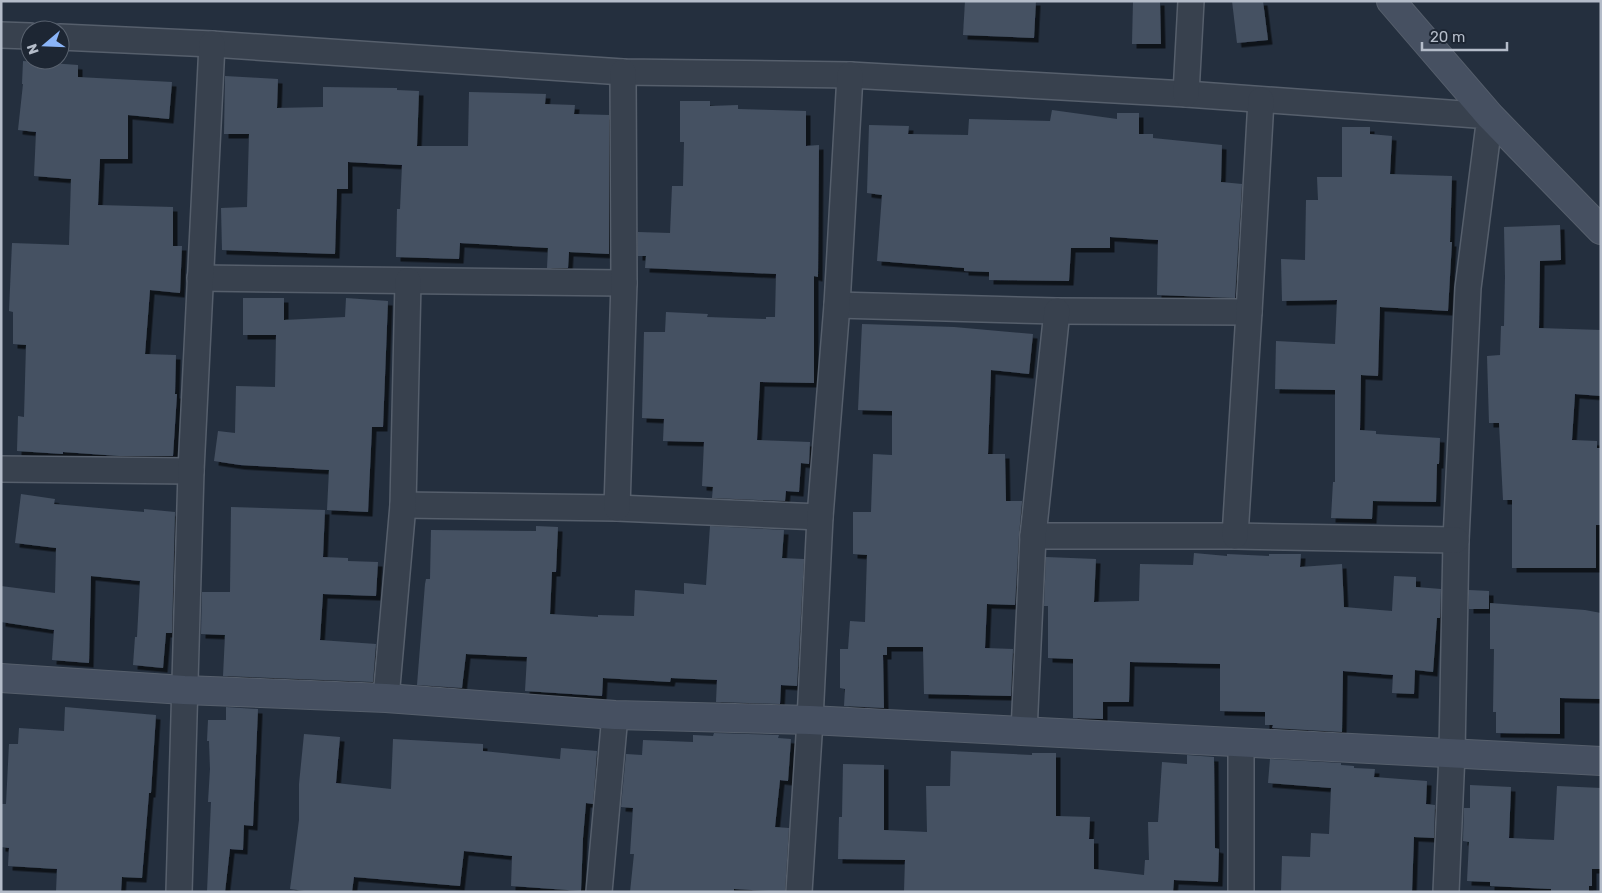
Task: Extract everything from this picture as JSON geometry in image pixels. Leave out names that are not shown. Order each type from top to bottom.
[{"type":"main road","points":[[1391,1],[1490,116],[1601,230]]},
{"type":"main road","points":[[1,678],[184,690],[386,698],[615,715],[810,720],[1601,762]]},
{"type":"street","points":[[1186,94],[1191,1]]},
{"type":"street","points":[[1,35],[20,36]]},
{"type":"street","points":[[70,37],[212,44],[623,72],[850,76],[1186,94],[1490,116],[1468,288],[1456,540],[1452,753],[1446,892]]},
{"type":"street","points":[[179,892],[191,471],[212,44]]},
{"type":"street","points":[[617,508],[624,283],[623,72]]},
{"type":"street","points":[[799,892],[820,517],[837,305],[850,76]]},
{"type":"street","points":[[1234,536],[1261,100]]},
{"type":"street","points":[[200,278],[408,282],[624,283]]},
{"type":"street","points":[[386,698],[403,505],[408,282]]},
{"type":"street","points":[[837,305],[1057,311],[1249,312]]},
{"type":"street","points":[[1024,732],[1033,536],[1057,311]]},
{"type":"street","points":[[1,469],[191,471]]},
{"type":"street","points":[[403,505],[617,508],[820,517]]},
{"type":"street","points":[[1033,536],[1234,536],[1456,540]]},
{"type":"street","points":[[599,892],[615,715]]},
{"type":"street","points":[[1241,744],[1241,892]]},
{"type":"building","points":[[965,1],[1036,1],[1034,38],[963,35]]},
{"type":"building","points":[[1133,1],[1160,1],[1161,44],[1132,44]]},
{"type":"building","points":[[1232,1],[1263,1],[1268,40],[1237,43]]},
{"type":"building","points":[[70,64],[78,65],[78,77],[172,82],[169,119],[128,115],[128,159],[100,159],[98,205],[173,207],[173,246],[182,246],[180,293],[150,290],[145,354],[176,355],[175,394],[177,394],[173,456],[119,456],[17,451],[18,416],[24,417],[26,345],[13,344],[13,312],[9,311],[12,243],[69,245],[71,179],[34,176],[36,132],[18,130],[23,70],[70,70]]},
{"type":"building","points":[[225,76],[278,79],[277,108],[323,107],[323,87],[397,88],[397,90],[419,91],[417,146],[468,146],[469,92],[546,94],[545,104],[575,105],[574,114],[609,115],[609,254],[569,252],[568,268],[547,268],[548,248],[460,243],[459,259],[396,257],[397,209],[400,209],[402,165],[348,162],[348,189],[337,189],[335,254],[222,250],[221,208],[247,207],[249,134],[224,134]]},
{"type":"building","points":[[680,101],[710,101],[710,106],[738,105],[738,109],[806,111],[806,146],[819,145],[818,277],[814,276],[814,383],[760,382],[757,440],[810,442],[809,464],[801,463],[799,492],[786,491],[785,501],[712,498],[713,487],[702,486],[704,442],[663,441],[664,419],[642,418],[644,332],[665,332],[666,312],[708,314],[707,317],[766,319],[766,317],[775,317],[776,274],[645,268],[646,256],[638,256],[638,232],[670,233],[672,186],[683,186],[684,142],[680,142]]},
{"type":"building","points":[[1052,110],[1117,119],[1117,113],[1139,113],[1139,134],[1153,134],[1153,138],[1222,145],[1221,182],[1242,184],[1235,298],[1157,295],[1158,240],[1110,237],[1110,248],[1071,248],[1069,281],[989,280],[989,272],[964,271],[964,268],[877,261],[882,195],[867,193],[869,125],[909,126],[908,134],[968,135],[969,119],[1050,121]]},
{"type":"building","points":[[1342,127],[1370,127],[1370,134],[1392,136],[1390,174],[1452,176],[1450,242],[1452,242],[1448,311],[1380,307],[1378,376],[1361,375],[1360,430],[1376,431],[1376,434],[1440,438],[1436,502],[1373,501],[1372,519],[1331,518],[1333,482],[1335,482],[1335,390],[1275,389],[1276,341],[1335,344],[1337,300],[1282,301],[1281,259],[1305,260],[1306,200],[1318,200],[1317,177],[1342,177]]},
{"type":"building","points":[[1560,225],[1561,260],[1540,261],[1539,328],[1601,330],[1601,396],[1575,394],[1572,440],[1597,441],[1597,448],[1601,448],[1601,525],[1596,525],[1596,568],[1512,568],[1512,500],[1503,500],[1499,423],[1489,423],[1487,356],[1500,355],[1501,326],[1504,326],[1504,227]]},
{"type":"building","points":[[243,298],[284,298],[284,320],[345,317],[346,298],[388,301],[383,427],[372,427],[368,512],[327,510],[329,470],[240,465],[214,461],[218,431],[235,433],[236,386],[275,387],[276,335],[243,335]]},
{"type":"building","points":[[862,324],[954,327],[1033,334],[1029,374],[991,370],[988,454],[1005,454],[1006,501],[1022,502],[1015,605],[987,604],[985,648],[1013,649],[1011,696],[924,694],[923,647],[887,647],[887,655],[883,655],[884,708],[844,706],[845,689],[840,688],[840,649],[848,649],[850,621],[865,622],[867,555],[853,554],[853,512],[871,512],[873,454],[892,455],[892,411],[858,410]]},
{"type":"building","points":[[21,494],[55,499],[54,504],[144,512],[144,509],[175,512],[172,633],[166,633],[163,668],[133,665],[135,637],[137,637],[140,581],[91,576],[89,663],[52,660],[54,630],[1,622],[1,586],[55,593],[56,548],[15,543]]},
{"type":"building","points":[[231,507],[325,510],[323,557],[348,558],[348,561],[378,562],[376,596],[323,594],[320,640],[376,644],[373,682],[223,676],[225,635],[201,634],[202,592],[230,592]]},
{"type":"building","points":[[536,526],[558,527],[556,572],[552,572],[550,614],[598,617],[598,615],[634,616],[635,590],[684,594],[684,583],[706,585],[710,526],[784,530],[782,558],[804,559],[797,686],[781,685],[780,704],[716,702],[717,680],[671,678],[670,682],[603,678],[602,696],[525,691],[527,657],[466,654],[462,688],[417,685],[425,584],[426,579],[430,579],[431,530],[536,531]]},
{"type":"building","points":[[1194,553],[1227,556],[1227,554],[1269,556],[1269,554],[1301,554],[1300,567],[1342,564],[1344,607],[1392,611],[1394,576],[1416,577],[1416,587],[1441,589],[1440,618],[1437,618],[1433,672],[1415,670],[1414,694],[1392,693],[1393,675],[1343,671],[1342,732],[1272,728],[1273,725],[1265,725],[1265,712],[1220,711],[1220,664],[1130,662],[1129,702],[1103,702],[1103,719],[1073,718],[1073,659],[1048,658],[1048,606],[1044,606],[1046,557],[1096,559],[1094,602],[1139,601],[1140,564],[1193,565]]},
{"type":"building","points":[[1469,590],[1489,591],[1489,609],[1469,609]]},
{"type":"building","points":[[1490,603],[1585,610],[1601,613],[1601,699],[1560,698],[1560,734],[1496,733],[1496,712],[1493,712],[1494,649],[1490,649]]},
{"type":"building","points":[[65,707],[156,715],[151,793],[149,793],[142,878],[122,877],[121,892],[56,892],[57,869],[8,866],[9,848],[1,847],[1,804],[6,804],[9,744],[18,744],[19,728],[64,731]]},
{"type":"building","points":[[226,707],[258,709],[253,826],[244,825],[243,850],[230,849],[225,892],[207,892],[211,802],[208,802],[210,769],[209,741],[207,741],[208,720],[226,720]]},
{"type":"building","points":[[714,733],[779,735],[778,738],[791,739],[788,781],[780,780],[775,827],[789,828],[785,892],[734,889],[734,892],[630,892],[634,854],[630,854],[633,808],[621,807],[626,754],[642,755],[643,740],[693,742],[693,735],[713,736]]},
{"type":"building","points":[[304,734],[340,737],[336,783],[391,789],[393,739],[483,744],[483,751],[560,759],[561,748],[597,751],[593,804],[586,803],[581,891],[511,886],[512,856],[464,851],[460,886],[354,877],[352,892],[312,892],[290,889],[299,820],[299,784]]},
{"type":"building","points":[[951,751],[1032,755],[1032,753],[1056,753],[1056,816],[1090,817],[1089,839],[1094,839],[1094,869],[1144,875],[1145,860],[1149,860],[1148,822],[1158,822],[1162,762],[1187,764],[1187,755],[1214,757],[1215,848],[1219,849],[1218,882],[1174,880],[1173,892],[904,892],[905,860],[838,859],[839,817],[842,817],[843,764],[884,765],[884,830],[927,832],[926,786],[950,786]]},
{"type":"building","points":[[1270,759],[1341,763],[1341,765],[1354,766],[1354,768],[1375,769],[1374,777],[1427,781],[1426,804],[1435,805],[1434,838],[1414,837],[1412,892],[1281,892],[1282,856],[1310,857],[1311,833],[1329,834],[1331,788],[1268,783]]},
{"type":"building","points":[[1470,785],[1511,787],[1509,838],[1554,840],[1557,786],[1601,788],[1601,869],[1592,869],[1592,886],[1589,886],[1589,892],[1551,892],[1551,889],[1490,886],[1490,882],[1467,881],[1469,842],[1463,841],[1464,808],[1470,808]]}]
